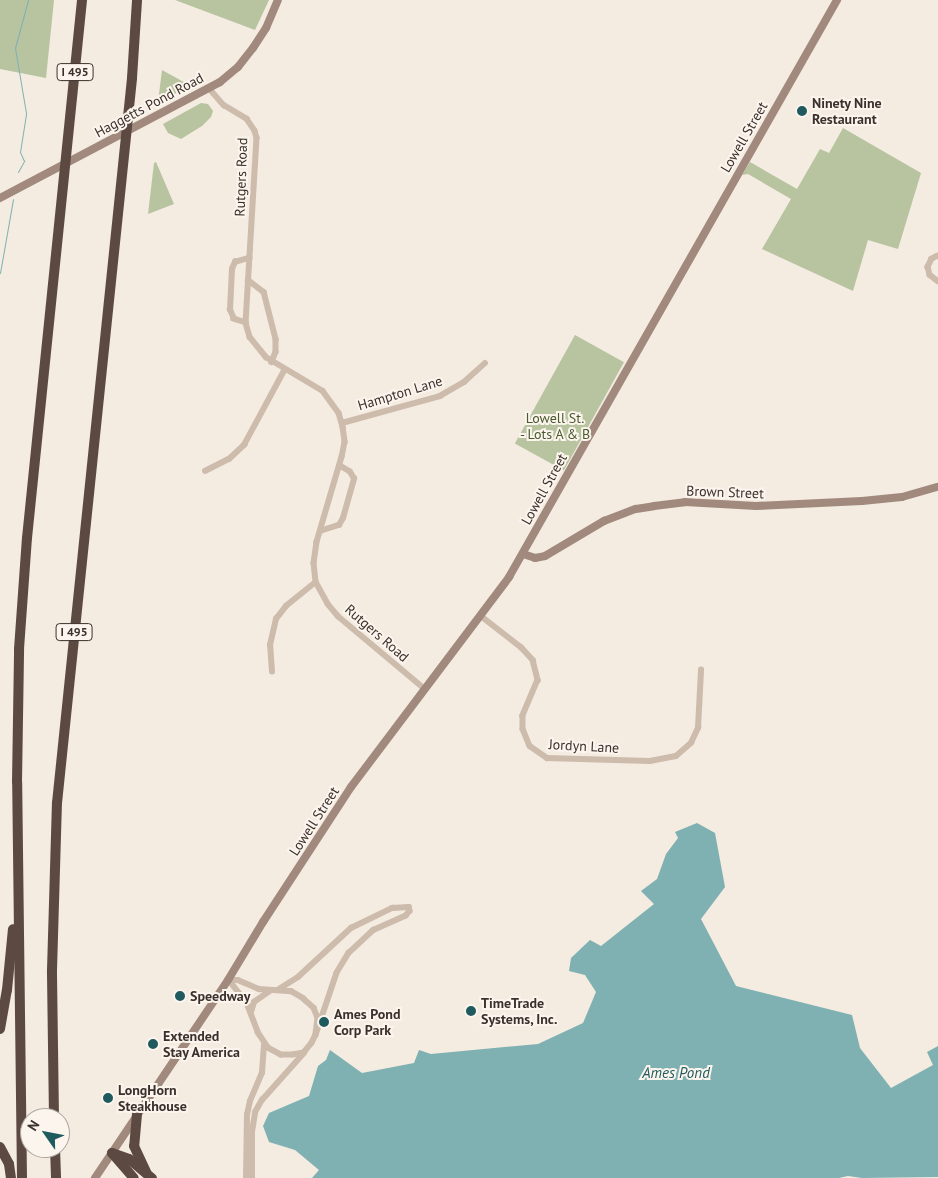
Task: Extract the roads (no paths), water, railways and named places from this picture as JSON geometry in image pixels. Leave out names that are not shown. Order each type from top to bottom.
[{"type":"highway","name":"I 495","points":[[22,1178],[18,697],[22,597],[82,0]]},
{"type":"highway","name":"I 495","points":[[54,1108],[52,927],[57,803],[128,112],[137,0]]},
{"type":"highway","points":[[0,1029],[8,980],[18,873]]},
{"type":"highway","points":[[137,1114],[134,1146],[149,1175]]},
{"type":"highway","points":[[0,1147],[8,1164],[11,1178]]},
{"type":"highway","points":[[112,1153],[129,1159],[149,1175]]},
{"type":"highway","points":[[112,1153],[134,1178]]},
{"type":"highway","points":[[55,1158],[55,1178]]},
{"type":"main road","name":"Haggetts Pond Road","points":[[0,198],[220,82],[246,57],[266,28],[278,0]]},
{"type":"main road","name":"Lowell Street","points":[[96,1178],[237,967],[341,801],[481,616],[523,554],[837,0]]},
{"type":"main road","name":"Brown Street","points":[[523,554],[536,558],[545,556],[604,521],[636,509],[654,506],[685,502],[756,506],[862,501],[902,497],[938,487]]},
{"type":"street","name":"Rutgers Road","points":[[209,88],[224,105],[248,119],[257,138],[246,322],[252,342],[272,362],[324,391],[335,407],[342,423],[345,442],[340,466],[320,531],[314,563],[316,582],[328,604],[338,616],[425,689]]},
{"type":"street","points":[[938,256],[932,259],[928,266],[930,275],[938,281]]},
{"type":"street","name":"Rutgers Road","points":[[246,322],[234,319],[230,310],[232,270],[237,261],[249,258]]},
{"type":"street","points":[[248,280],[264,292],[276,339],[276,352],[272,362]]},
{"type":"street","name":"Hampton Lane","points":[[342,423],[440,396],[464,382],[485,362]]},
{"type":"street","points":[[205,471],[229,459],[244,445],[285,369]]},
{"type":"street","points":[[320,531],[338,525],[343,518],[354,479],[351,472],[340,466]]},
{"type":"street","points":[[272,672],[270,645],[276,619],[286,606],[316,582]]},
{"type":"street","name":"Jordyn Lane","points":[[481,616],[526,650],[535,663],[538,680],[523,718],[523,729],[530,746],[547,758],[650,761],[676,756],[691,744],[698,728],[701,670]]},
{"type":"street","points":[[251,1012],[256,1000],[298,977],[351,928],[392,908],[409,907],[410,910],[406,916],[374,930],[349,953],[337,973],[316,1035],[304,1053],[262,1100],[256,1112],[252,1132],[252,1178]]},
{"type":"street","points":[[228,980],[238,980],[259,989],[276,989],[298,994],[314,1008],[318,1022],[316,1035]]},
{"type":"street","points":[[228,980],[241,995],[251,1012],[264,1045],[262,1074],[250,1101],[247,1115],[246,1178]]},
{"type":"street","points":[[264,1045],[281,1055],[304,1053]]},
{"type":"water","name":"Ames Pond","points":[[697,823],[715,833],[725,887],[701,919],[736,986],[852,1015],[860,1048],[891,1088],[933,1065],[927,1052],[938,1046],[938,1177],[312,1178],[319,1170],[295,1150],[269,1142],[263,1126],[269,1113],[309,1096],[318,1066],[326,1060],[330,1050],[362,1073],[414,1063],[419,1050],[431,1054],[538,1044],[583,1023],[596,992],[585,975],[569,971],[571,958],[590,940],[601,946],[654,904],[641,891],[657,879],[666,854],[678,838],[675,832]]},
{"type":"waterway","points":[[18,172],[24,161],[20,152],[26,113],[15,48],[28,0]]},
{"type":"waterway","points":[[0,273],[13,199]]},
{"type":"place","name":"Ninety Nine Restaurant","points":[[802,111]]},
{"type":"place","name":"Speedway","points":[[180,996]]},
{"type":"place","name":"TimeTrade Systems, Inc.","points":[[471,1011]]},
{"type":"place","name":"Ames Pond Corp Park","points":[[324,1022]]},
{"type":"place","name":"Extended Stay America","points":[[153,1044]]},
{"type":"place","name":"LongHorn Steakhouse","points":[[108,1098]]},
{"type":"park label","name":"Lowell St. - Lots A & B","points":[[555,426]]}]
